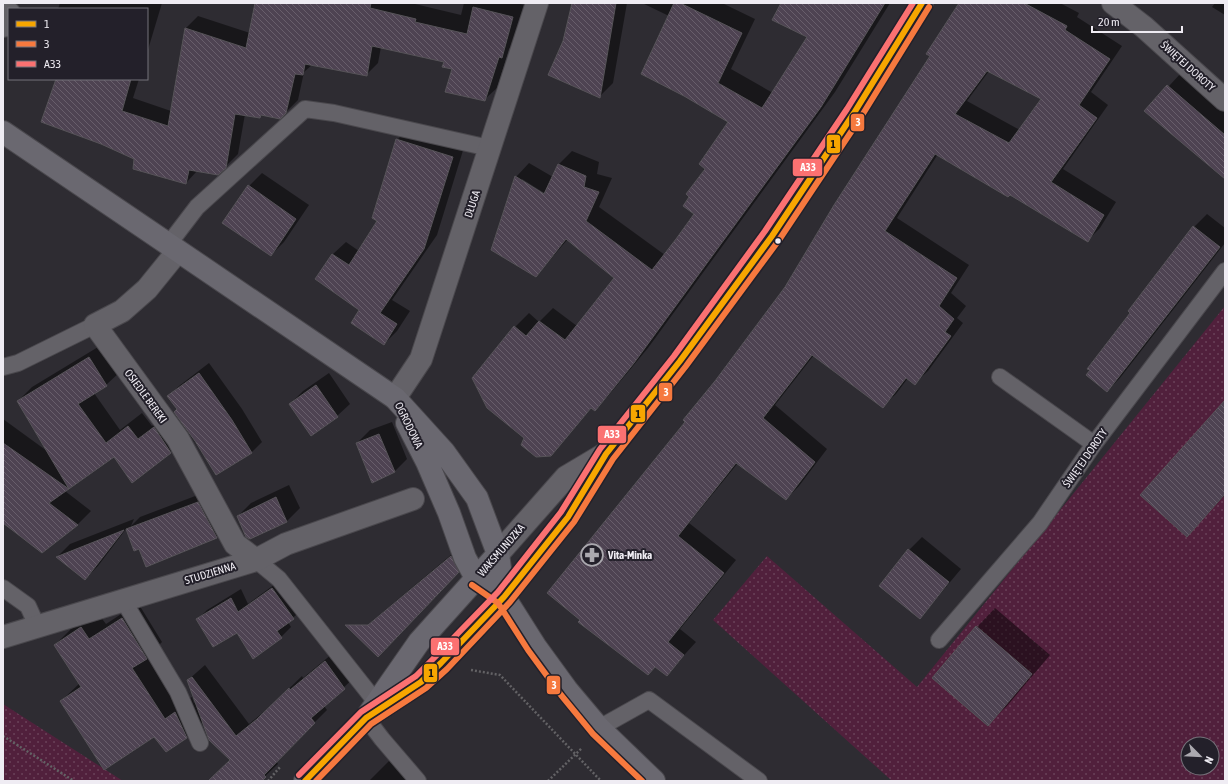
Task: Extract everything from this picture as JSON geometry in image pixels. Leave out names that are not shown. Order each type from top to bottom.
[{"type":"street","name":"DŁUGA","points":[[395,398],[421,359],[537,3]]},
{"type":"street","name":"WAKSMUNDZKA","points":[[371,710],[421,682],[504,597],[568,517],[606,454],[680,361],[772,236],[854,113],[922,3]]},
{"type":"street","name":"ŚWIĘTEJ DOROTY","points":[[1112,3],[1144,27],[1225,100]]},
{"type":"street","points":[[3,26],[8,15]]},
{"type":"street","points":[[3,132],[395,398]]},
{"type":"street","points":[[95,325],[122,311],[148,289],[173,248]]},
{"type":"street","name":"OSIEDLE BEREKI","points":[[95,325],[178,439],[235,544],[256,560]]},
{"type":"street","name":"OGRODOWA","points":[[395,398],[444,452],[477,498],[498,554],[504,597]]},
{"type":"street","name":"OGRODOWA","points":[[395,398],[427,462],[449,513],[465,558],[476,578]]},
{"type":"street","name":"WAKSMUNDZKA","points":[[305,781],[371,710],[419,642],[566,477],[606,454]]},
{"type":"street","name":"STUDZIENNA","points":[[3,637],[256,560],[286,544],[413,499]]},
{"type":"street","points":[[476,578],[504,597],[535,646],[567,690],[599,728],[654,781]]},
{"type":"lane","points":[[173,248],[197,207],[305,109],[334,113],[489,148]]},
{"type":"lane","name":"ŚWIĘTEJ DOROTY","points":[[939,640],[1040,523],[1094,444],[1225,271]]},
{"type":"lane","points":[[3,367],[18,363],[95,325]]},
{"type":"lane","points":[[1000,378],[1094,444]]},
{"type":"lane","points":[[256,560],[279,579],[371,710],[382,739],[418,781]]},
{"type":"lane","points":[[3,588],[28,606],[37,626]]},
{"type":"lane","points":[[123,600],[178,692],[200,743]]},
{"type":"lane","points":[[599,728],[649,700],[759,781]]},
{"type":"path","points":[[466,672],[472,670],[500,676],[601,781]]},
{"type":"path","points":[[548,781],[575,755],[599,728]]},
{"type":"path","points":[[3,736],[74,781]]},
{"type":"shaded area","points":[[1225,306],[1225,781],[892,781],[713,620],[767,556],[917,687]]},
{"type":"shaded area","points":[[3,704],[123,781],[3,781]]},
{"type":"building","points":[[255,3],[371,3],[370,8],[416,19],[415,22],[467,34],[473,7],[513,17],[502,58],[499,57],[485,101],[445,92],[452,69],[442,67],[444,62],[372,46],[367,76],[305,64],[303,75],[295,74],[286,113],[280,119],[261,115],[260,118],[235,114],[226,168],[218,175],[189,170],[186,184],[133,169],[134,159],[101,144],[41,122],[56,80],[131,80],[122,111],[168,126],[185,28],[246,48]]},
{"type":"building","points":[[572,3],[616,3],[600,98],[548,75],[563,41]]},
{"type":"building","points":[[674,3],[680,3],[742,33],[718,83],[762,108],[807,37],[772,20],[781,3],[885,3],[821,107],[634,363],[595,411],[591,408],[551,456],[536,457],[521,445],[524,438],[487,408],[472,378],[514,326],[526,336],[539,321],[565,340],[614,278],[566,239],[536,277],[491,250],[515,176],[544,194],[558,164],[586,176],[584,187],[599,192],[586,221],[652,270],[676,239],[694,214],[683,206],[689,197],[686,194],[705,169],[699,164],[728,122],[684,96],[641,74]]},
{"type":"building","points":[[959,3],[1024,3],[1067,26],[1065,30],[1110,59],[1079,105],[1097,118],[1051,182],[1104,215],[1088,242],[1010,195],[1008,197],[935,154],[885,231],[957,278],[939,306],[954,319],[945,332],[951,336],[915,385],[906,378],[883,408],[812,355],[763,418],[815,462],[786,500],[736,463],[678,536],[724,573],[668,642],[684,655],[667,676],[655,667],[648,675],[578,622],[580,620],[547,593],[685,422],[683,420],[715,381],[785,287],[834,205],[930,56],[926,54]],"holes":[[[987,71],[1041,99],[1009,143],[955,114]]]},
{"type":"building","points":[[1167,85],[1225,135],[1225,179],[1144,111]]},
{"type":"building","points":[[396,139],[453,157],[424,249],[380,313],[397,324],[384,345],[351,323],[359,310],[315,279],[332,254],[349,265],[377,221],[372,218]]},
{"type":"building","points":[[248,185],[296,219],[271,256],[222,223]]},
{"type":"building","points":[[1193,226],[1220,247],[1107,392],[1086,375],[1090,370],[1087,369],[1130,313],[1128,311]]},
{"type":"building","points":[[89,357],[107,386],[78,404],[106,443],[128,426],[138,439],[154,427],[171,453],[132,483],[114,457],[69,489],[17,401]]},
{"type":"building","points":[[199,373],[232,420],[252,453],[216,475],[195,441],[174,412],[177,409],[167,396]]},
{"type":"building","points":[[316,385],[338,417],[311,436],[289,404]]},
{"type":"building","points":[[1225,400],[1225,494],[1187,537],[1140,495]]},
{"type":"building","points":[[379,434],[395,472],[372,483],[356,443]]},
{"type":"building","points":[[3,443],[69,489],[49,503],[78,525],[42,553],[3,523]]},
{"type":"building","points":[[276,497],[287,522],[250,539],[246,537],[237,516]]},
{"type":"building","points":[[198,502],[217,538],[146,567],[139,549],[134,551],[126,529]]},
{"type":"building","points":[[124,530],[85,580],[56,557]]},
{"type":"building","points":[[908,549],[949,582],[920,619],[879,586]]},
{"type":"building","points":[[451,556],[459,572],[378,657],[345,625],[368,625]]},
{"type":"building","points":[[272,588],[294,619],[277,631],[282,638],[253,659],[237,633],[213,647],[196,619],[231,598],[238,612]]},
{"type":"building","points":[[122,618],[147,659],[132,668],[165,719],[175,712],[187,738],[166,752],[154,737],[104,770],[60,701],[81,687],[54,645],[81,627],[89,639]]},
{"type":"building","points":[[976,626],[1032,674],[988,726],[932,678]]},
{"type":"building","points":[[325,661],[345,689],[311,718],[315,723],[264,775],[266,777],[262,781],[208,781],[230,760],[209,740],[187,680],[192,677],[236,736],[257,719],[289,688],[290,690]]},
{"type":"transit line","name":"A33","points":[[299,775],[361,712],[416,676],[498,592],[561,512],[600,449],[674,356],[765,231],[847,109],[913,3]]},
{"type":"transit line","name":"1","points":[[305,781],[366,718],[421,682],[441,663],[504,597],[568,517],[606,454],[680,361],[772,236],[854,113],[922,3]]},
{"type":"transit line","name":"3","points":[[316,781],[371,724],[426,688],[447,669],[510,602],[574,522],[613,459],[686,366],[779,240],[861,117],[929,7]]},
{"type":"transit line","name":"3","points":[[472,585],[498,603],[528,650],[561,695],[593,734],[642,781]]},
{"type":"place","name":"Vita-Minka","points":[[592,555]]}]
